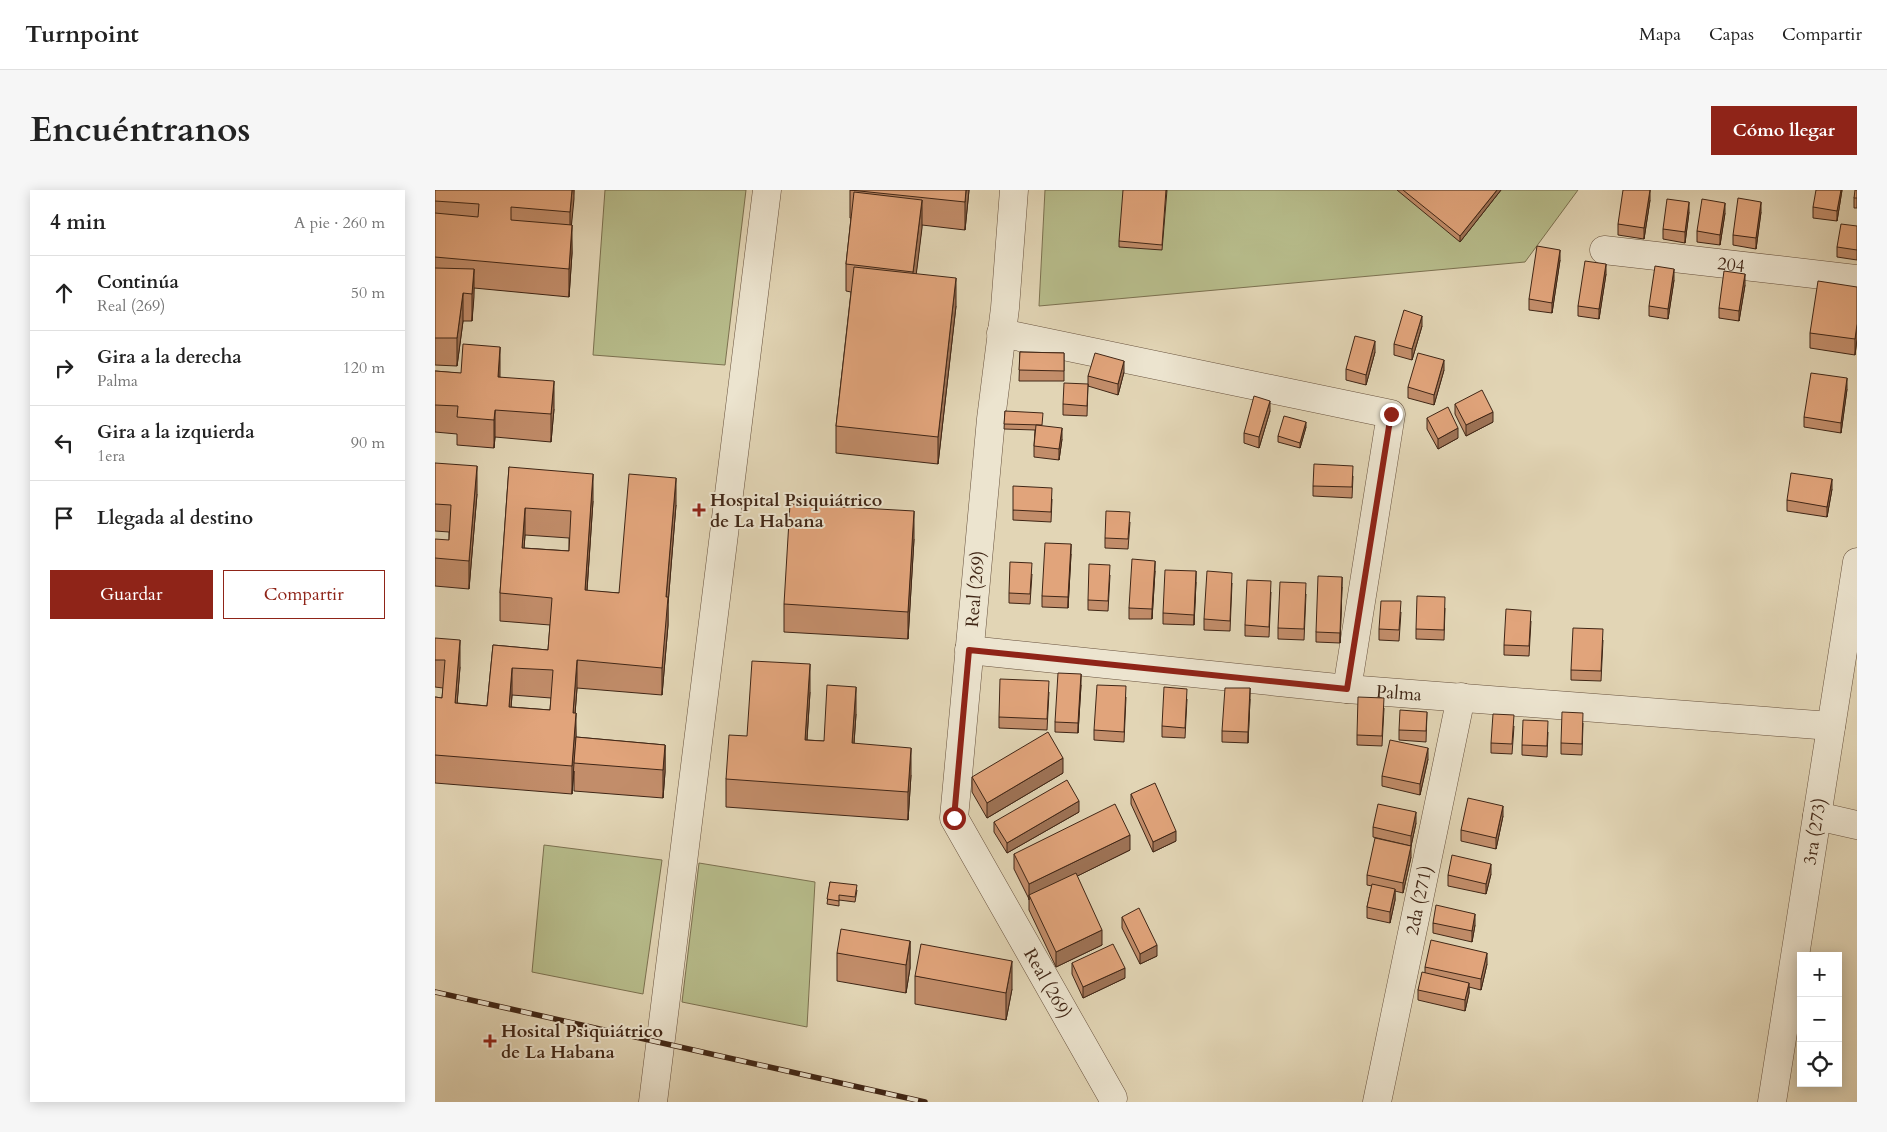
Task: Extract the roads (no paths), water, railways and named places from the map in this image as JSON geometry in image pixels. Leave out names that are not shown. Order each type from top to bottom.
[{"type":"street","points":[[653,1102],[767,190]]},
{"type":"street","name":"Real (269)","points":[[1014,190],[954,818],[1117,1101]]},
{"type":"street","name":"204","points":[[1604,250],[1857,279]]},
{"type":"street","points":[[1001,333],[1391,414],[1347,689]]},
{"type":"street","name":"3ra (273)","points":[[1772,1102],[1857,562]]},
{"type":"street","name":"Palma","points":[[969,650],[1347,689],[1831,726]]},
{"type":"street","name":"2da (271)","points":[[1377,1102],[1461,697]]},
{"type":"street","points":[[1817,816],[1857,825]]},
{"type":"railway","points":[[435,992],[925,1102]]},
{"type":"place","name":"Hospital Psiquiátrico de La Habana","points":[[699,510]]},
{"type":"place","name":"Hosital Psiquiátrico de La Habana","points":[[490,1041]]}]
